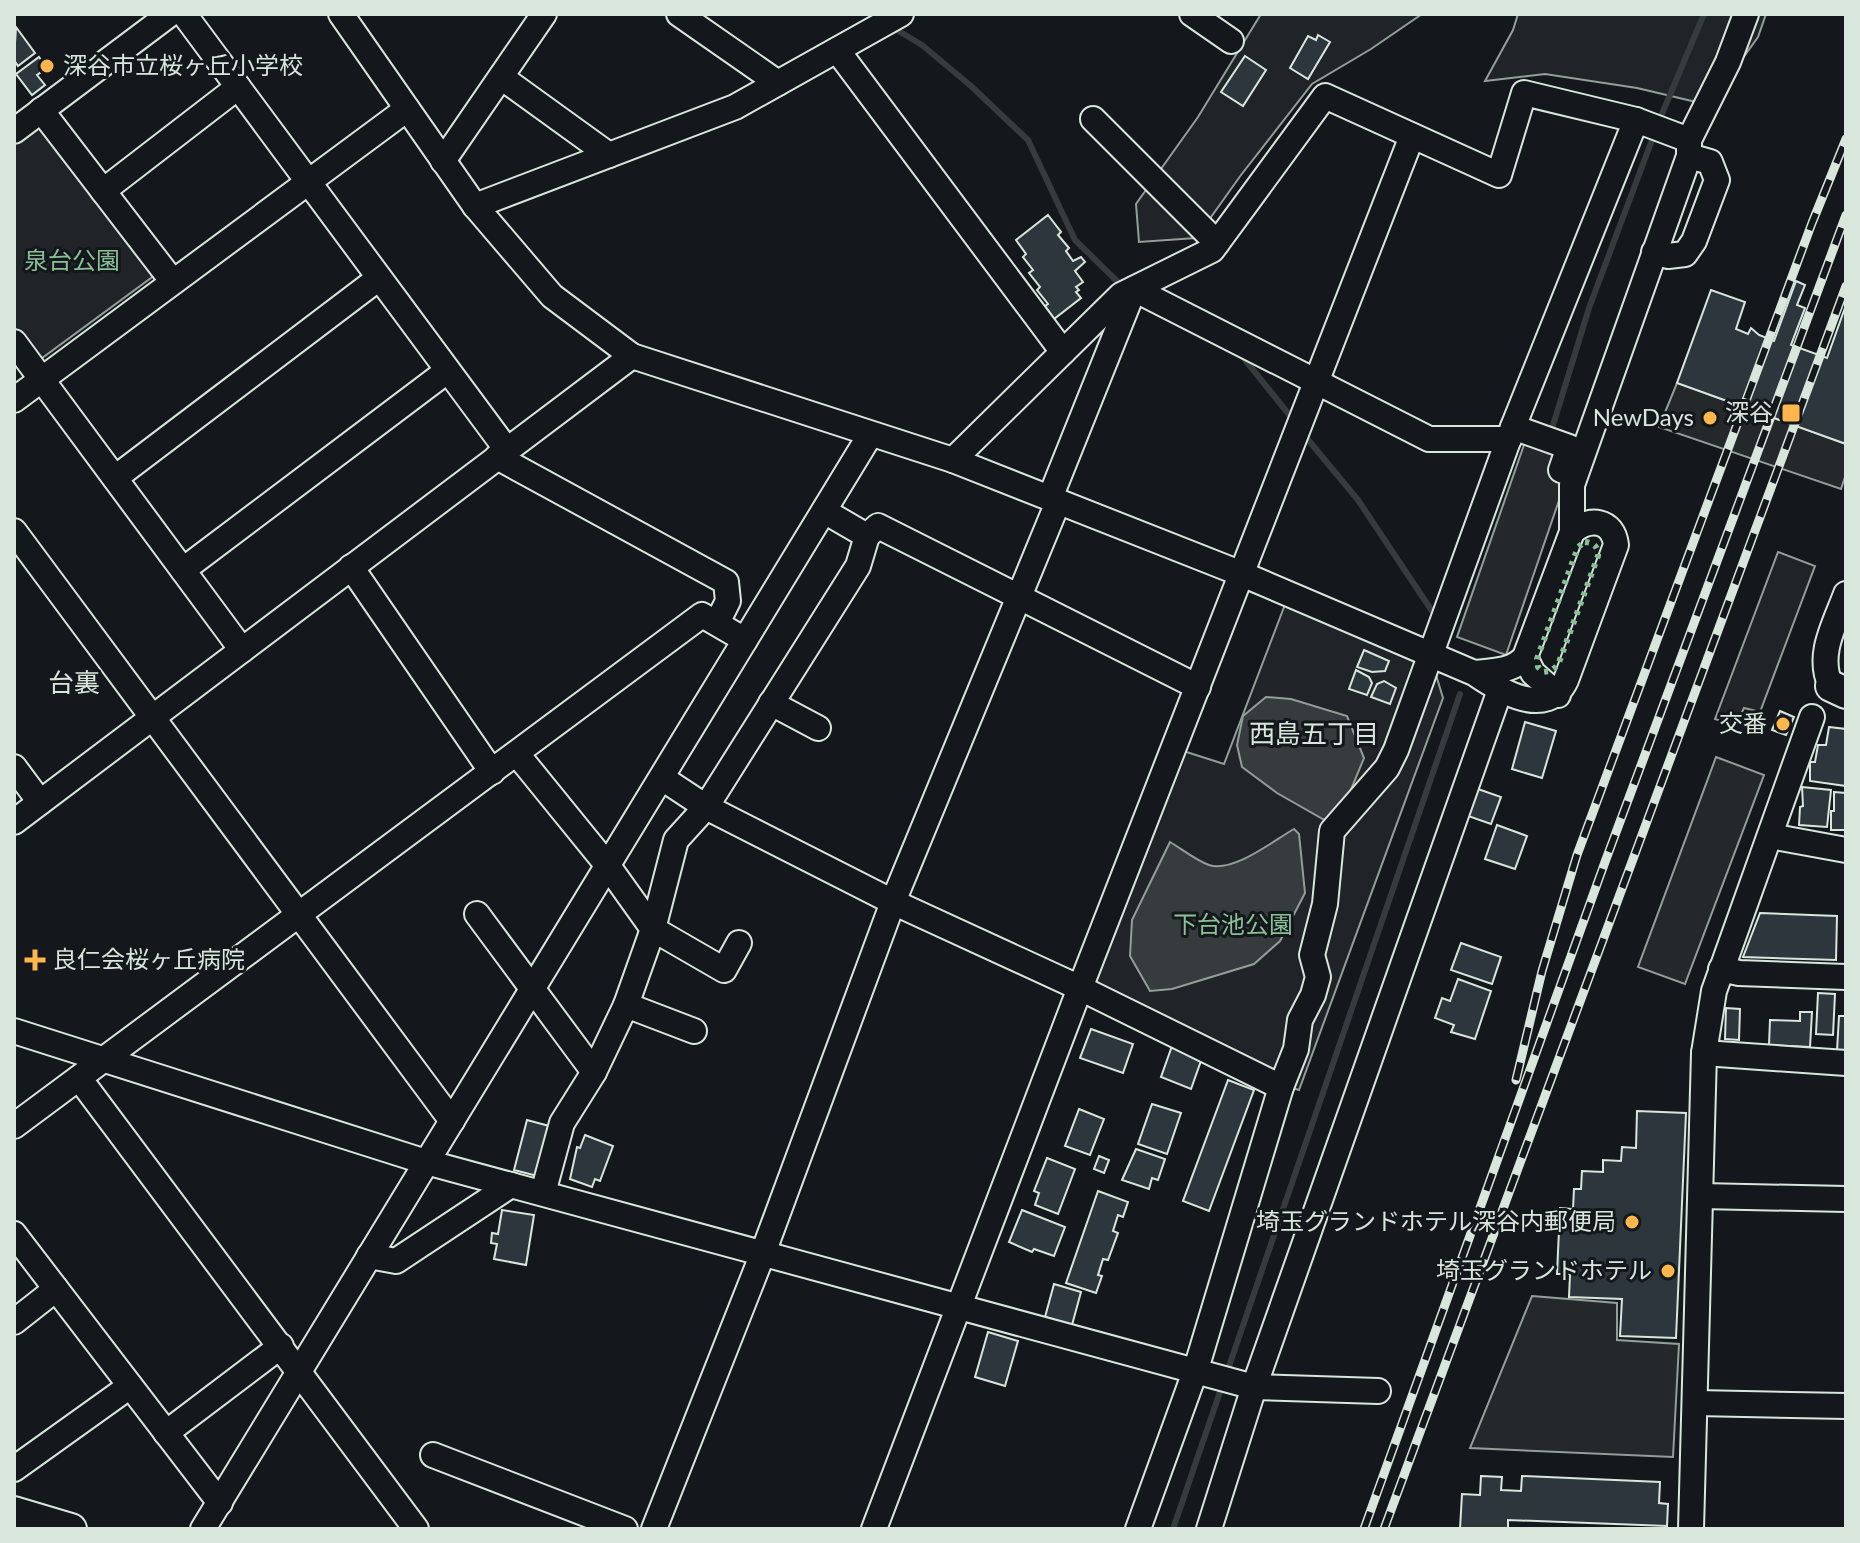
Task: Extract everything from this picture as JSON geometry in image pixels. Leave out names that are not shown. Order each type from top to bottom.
[{"type":"main road","points":[[28,1520],[71,1529]]},
{"type":"street","points":[[14,131],[170,14]]},
{"type":"street","points":[[184,14],[447,371],[502,454],[726,582],[728,601],[717,623]]},
{"type":"street","points":[[341,14],[475,206],[552,296],[632,356],[953,460],[1242,574],[1537,700],[1548,700],[1558,695],[1616,545],[1612,531],[1602,523],[1584,487],[1582,460],[1575,449],[1567,472],[1561,470],[1569,447],[1511,433],[1429,439],[1134,289]]},
{"type":"street","points":[[443,161],[544,14]]},
{"type":"street","points":[[679,14],[778,83]]},
{"type":"street","points":[[475,206],[735,107],[901,14]]},
{"type":"street","points":[[1192,14],[1231,41]]},
{"type":"street","points":[[1209,1529],[1252,1386],[1490,680],[1525,657],[1572,532],[1572,485],[1654,252],[1687,145],[1728,62],[1746,14]]},
{"type":"street","points":[[837,50],[1063,352]]},
{"type":"street","points":[[501,77],[609,155]]},
{"type":"street","points":[[103,191],[238,87]]},
{"type":"street","points":[[953,460],[1121,295],[1212,250],[1325,96],[1499,175],[1524,93],[1636,120],[1687,145],[1710,162],[1717,180],[1694,241],[1685,254],[1668,256],[1654,252]]},
{"type":"street","points":[[14,400],[407,109]]},
{"type":"street","points":[[41,110],[173,282]]},
{"type":"street","points":[[1093,119],[1217,243]]},
{"type":"street","points":[[1138,1529],[1196,1369],[1281,1087],[1296,1049],[1300,1020],[1313,995],[1318,977],[1312,955],[1325,904],[1332,831],[1387,768],[1396,750],[1511,433],[1636,120]]},
{"type":"street","points":[[874,1529],[1080,988],[1412,136]]},
{"type":"street","points":[[115,478],[379,278]]},
{"type":"street","points":[[654,1529],[763,1253],[893,902],[1018,598],[1134,289]]},
{"type":"street","points":[[14,342],[242,650]]},
{"type":"street","points":[[14,822],[632,356]]},
{"type":"street","points":[[183,570],[447,371]]},
{"type":"street","points":[[203,1529],[870,435]]},
{"type":"street","points":[[824,511],[867,536]]},
{"type":"street","points":[[1572,532],[1586,523],[1602,523]]},
{"type":"street","points":[[543,1193],[562,1123],[594,1072],[626,1005],[653,929],[676,840],[706,807],[858,566],[867,536],[878,526],[1198,687]]},
{"type":"street","points":[[14,531],[452,1121]]},
{"type":"street","points":[[351,567],[492,772]]},
{"type":"street","points":[[1838,690],[1824,671],[1824,654],[1846,594]]},
{"type":"street","points":[[14,1126],[702,615],[745,640]]},
{"type":"street","points":[[1525,657],[1533,673],[1558,695]]},
{"type":"street","points":[[771,703],[818,728]]},
{"type":"street","points":[[1691,1529],[1704,1053],[1709,1014],[1721,969],[1812,717]]},
{"type":"street","points":[[517,754],[608,866],[653,929],[724,970],[739,943]]},
{"type":"street","points":[[14,767],[40,802]]},
{"type":"street","points":[[662,778],[706,807],[893,902],[1080,988],[1281,1087]]},
{"type":"street","points":[[1770,836],[1846,850]]},
{"type":"street","points":[[477,914],[594,1072]]},
{"type":"street","points":[[1721,969],[1739,973],[1846,977]]},
{"type":"street","points":[[626,1005],[694,1031]]},
{"type":"street","points":[[14,1031],[426,1162],[1252,1386],[1378,1391]]},
{"type":"street","points":[[1704,1053],[1846,1063]]},
{"type":"street","points":[[79,1078],[416,1529]]},
{"type":"street","points":[[369,1256],[396,1261],[511,1185]]},
{"type":"street","points":[[1701,1196],[1846,1199]]},
{"type":"street","points":[[14,1234],[220,1503]]},
{"type":"street","points":[[14,1322],[56,1289]]},
{"type":"street","points":[[166,1433],[281,1346]]},
{"type":"street","points":[[14,1469],[130,1386]]},
{"type":"street","points":[[1696,1403],[1846,1406]]},
{"type":"street","points":[[433,1455],[625,1529]]},
{"type":"green space","points":[[1261,14],[1422,14],[1312,84],[1196,238],[1139,242],[1136,204],[1198,117]]},
{"type":"green space","points":[[1518,14],[1766,14],[1758,37],[1709,105],[1637,88],[1545,74],[1485,81],[1513,30]]},
{"type":"green space","name":"泉台公園","points":[[39,117],[155,275],[38,361],[14,330],[14,137]]},
{"type":"green space","points":[[1778,552],[1815,566],[1760,712],[1744,708],[1736,725],[1715,719]]},
{"type":"green space","name":"下台池公園","points":[[1289,594],[1430,655],[1443,698],[1299,1090],[1272,1082],[1080,988],[1174,748],[1224,764]]},
{"type":"shaded area","points":[[1677,383],[1846,444],[1846,474],[1841,489],[1659,427]]},
{"type":"shaded area","points":[[1525,442],[1563,454],[1567,477],[1506,655],[1457,637]]},
{"type":"shaded area","points":[[1266,697],[1291,699],[1347,716],[1364,758],[1345,804],[1328,822],[1277,793],[1242,767],[1237,745],[1243,716]]},
{"type":"shaded area","points":[[1716,757],[1764,775],[1685,984],[1638,967]]},
{"type":"shaded area","points":[[1294,829],[1299,834],[1305,893],[1280,941],[1254,964],[1172,989],[1150,991],[1130,956],[1132,920],[1170,842],[1204,863],[1219,866],[1241,860]]},
{"type":"shaded area","points":[[1532,1296],[1617,1303],[1617,1340],[1679,1344],[1673,1457],[1470,1448]]},
{"type":"building","points":[[16,27],[35,53],[18,66],[14,60]]},
{"type":"building","points":[[1318,35],[1330,42],[1308,79],[1290,68],[1308,36],[1316,40]]},
{"type":"building","points":[[1245,56],[1266,70],[1243,106],[1221,92]]},
{"type":"building","points":[[39,57],[47,68],[37,75],[45,85],[32,95],[16,74]]},
{"type":"building","points":[[1048,215],[1061,232],[1058,235],[1069,248],[1066,251],[1073,261],[1081,257],[1085,262],[1075,271],[1083,282],[1076,287],[1081,298],[1054,319],[1045,306],[1048,304],[1037,290],[1040,287],[1029,273],[1033,270],[1023,257],[1026,254],[1016,240]]},
{"type":"building","points":[[1796,281],[1805,285],[1797,305],[1805,308],[1791,345],[1827,358],[1846,305],[1846,444],[1677,383],[1711,290],[1745,302],[1736,329],[1748,334],[1751,328],[1774,341]]},
{"type":"building","points":[[1364,650],[1389,661],[1385,671],[1372,672],[1357,667]]},
{"type":"building","points":[[1356,670],[1369,677],[1372,683],[1367,695],[1349,689]]},
{"type":"building","points":[[1384,681],[1396,688],[1390,704],[1371,697],[1377,684]]},
{"type":"building","name":"交番","points":[[1780,711],[1794,717],[1786,735],[1772,730]]},
{"type":"building","points":[[1525,722],[1556,731],[1542,778],[1512,769]]},
{"type":"building","points":[[1829,727],[1846,729],[1846,786],[1810,781],[1810,762],[1815,762],[1818,745],[1826,745]]},
{"type":"building","points":[[1802,787],[1831,790],[1827,827],[1799,825],[1800,807],[1803,806]]},
{"type":"building","points":[[1478,789],[1501,797],[1491,824],[1468,816]]},
{"type":"building","points":[[1834,792],[1846,793],[1846,830],[1831,830]]},
{"type":"building","points":[[1497,825],[1527,836],[1515,869],[1485,859]]},
{"type":"building","points":[[1760,913],[1837,916],[1836,960],[1743,957]]},
{"type":"building","points":[[1461,943],[1501,957],[1492,984],[1451,970]]},
{"type":"building","points":[[1458,979],[1491,991],[1475,1039],[1451,1032],[1454,1025],[1435,1018],[1442,998],[1450,1001]]},
{"type":"building","points":[[1818,993],[1835,994],[1833,1035],[1816,1034]]},
{"type":"building","points":[[1726,1008],[1740,1009],[1739,1040],[1725,1039]]},
{"type":"building","points":[[1800,1012],[1812,1012],[1810,1047],[1769,1045],[1770,1020],[1800,1021]]},
{"type":"building","points":[[1839,1016],[1846,1016],[1846,1051],[1837,1051]]},
{"type":"building","points":[[1091,1029],[1133,1044],[1123,1073],[1080,1058]]},
{"type":"building","points":[[1172,1046],[1202,1058],[1191,1089],[1161,1077]]},
{"type":"building","points":[[1228,1080],[1254,1090],[1209,1211],[1183,1201]]},
{"type":"building","points":[[1152,1104],[1181,1113],[1167,1154],[1138,1144]]},
{"type":"building","points":[[1079,1109],[1104,1119],[1090,1155],[1065,1146]]},
{"type":"building","points":[[1637,1111],[1686,1113],[1676,1338],[1620,1336],[1622,1299],[1569,1297],[1570,1274],[1557,1274],[1560,1208],[1573,1209],[1574,1189],[1581,1189],[1582,1171],[1603,1172],[1603,1160],[1621,1161],[1622,1147],[1636,1148]]},
{"type":"building","points":[[527,1120],[553,1127],[541,1177],[514,1170]]},
{"type":"building","points":[[585,1135],[613,1146],[600,1181],[595,1179],[592,1187],[570,1179],[577,1147],[580,1148]]},
{"type":"building","points":[[1136,1149],[1165,1159],[1158,1180],[1152,1178],[1149,1189],[1122,1180]]},
{"type":"building","points":[[1099,1156],[1109,1160],[1104,1173],[1094,1169]]},
{"type":"building","points":[[1047,1158],[1075,1169],[1058,1214],[1035,1205],[1039,1193],[1034,1191]]},
{"type":"building","points":[[1098,1191],[1128,1202],[1123,1217],[1118,1215],[1113,1231],[1118,1233],[1108,1260],[1103,1259],[1098,1275],[1102,1276],[1096,1293],[1066,1283]]},
{"type":"building","points":[[502,1210],[534,1215],[526,1265],[494,1259],[497,1244],[491,1243],[492,1233],[498,1234]]},
{"type":"building","points":[[1022,1210],[1065,1227],[1054,1256],[1034,1249],[1032,1252],[1009,1242]]},
{"type":"building","points":[[1054,1284],[1081,1292],[1072,1325],[1045,1317]]},
{"type":"building","points":[[988,1332],[1018,1341],[1005,1386],[975,1377]]},
{"type":"building","points":[[1481,1476],[1502,1477],[1501,1490],[1521,1491],[1522,1476],[1660,1482],[1659,1503],[1668,1504],[1667,1526],[1508,1520],[1508,1529],[1460,1529],[1462,1494],[1480,1495]]},
{"type":"waterway","points":[[1659,121],[1704,14]]},
{"type":"waterway","points":[[892,27],[922,45],[1028,140],[1075,240],[1123,287]]},
{"type":"waterway","points":[[1550,435],[1589,308],[1655,132]]},
{"type":"waterway","points":[[1236,353],[1242,356],[1291,417]]},
{"type":"waterway","points":[[1305,436],[1358,500],[1436,617]]},
{"type":"waterway","points":[[1226,1375],[1460,694]]},
{"type":"waterway","points":[[1173,1529],[1222,1386]]},
{"type":"railway","points":[[1516,1080],[1542,971],[1577,855],[1846,139]]},
{"type":"railway","points":[[1364,1529],[1605,862],[1846,215]]},
{"type":"railway","points":[[1384,1529],[1846,286]]},
{"type":"hedge","points":[[1585,542],[1595,546],[1598,556],[1558,665],[1551,671],[1543,672],[1538,667],[1537,659],[1578,547],[1585,542]]},
{"type":"place","name":"深谷市立桜ヶ丘小学校","points":[[47,66]]},
{"type":"place","name":"深谷","points":[[1791,413]]},
{"type":"place","name":"NewDays","points":[[1710,418]]},
{"type":"place","name":"交番","points":[[1783,724]]},
{"type":"place","name":"良仁会桜ヶ丘病院","points":[[35,960]]},
{"type":"place","name":"埼玉グランドホテル深谷内郵便局","points":[[1632,1222]]},
{"type":"place","name":"埼玉グランドホテル","points":[[1668,1271]]},
{"type":"district","name":"台裏","points":[[74,683]]},
{"type":"district","name":"西島五丁目","points":[[1314,734]]}]
